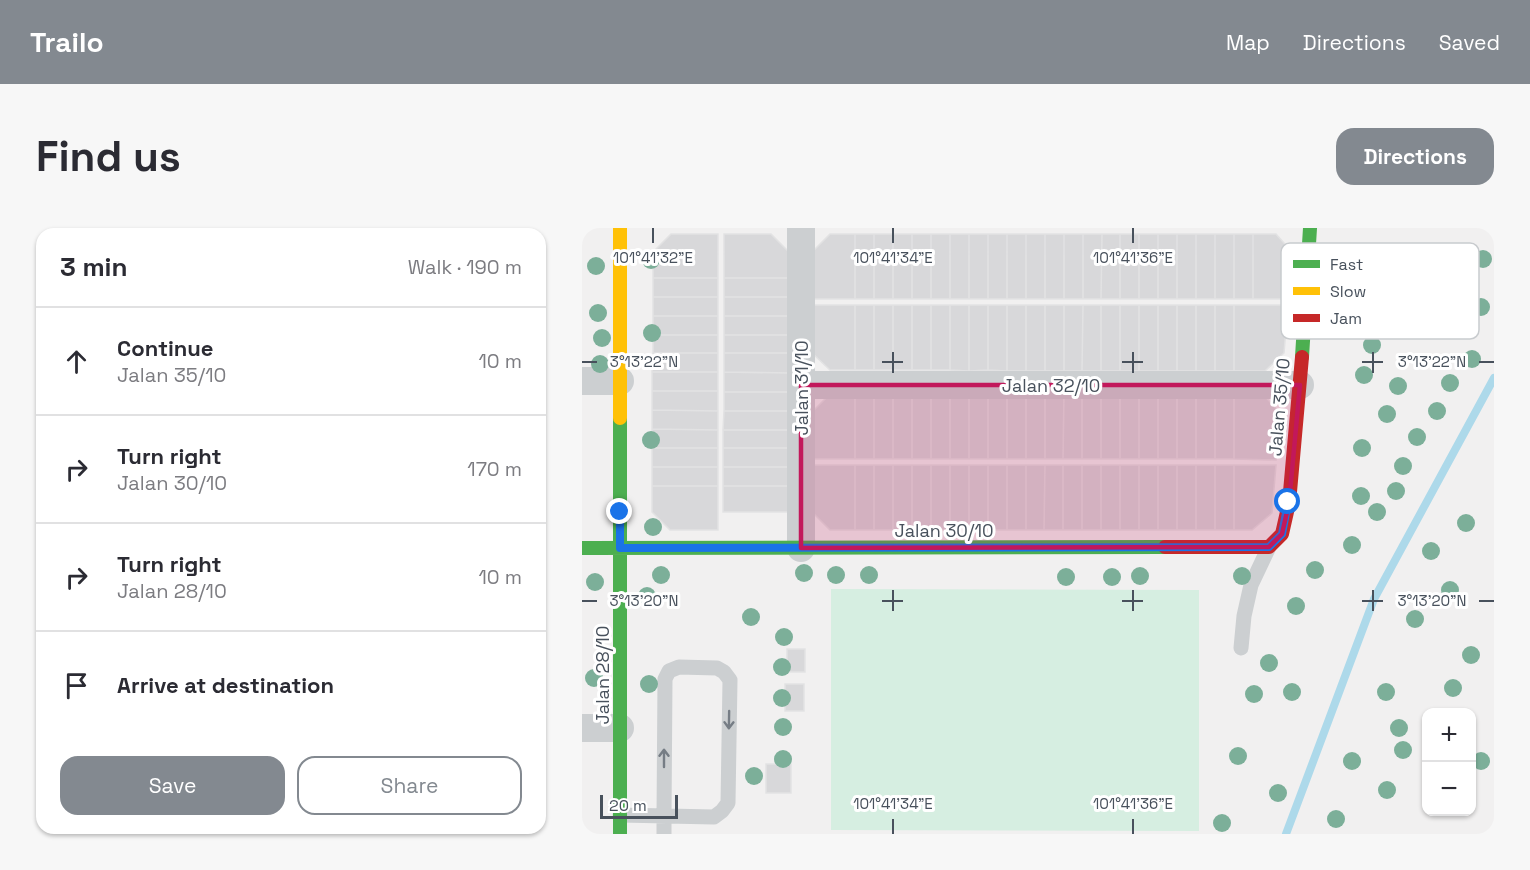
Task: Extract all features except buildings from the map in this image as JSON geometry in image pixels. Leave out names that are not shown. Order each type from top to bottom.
[{"type":"street","name":"Jalan 28/10","points":[[619,228],[621,834]]},
{"type":"street","name":"Jalan 31/10","points":[[801,228],[801,548]]},
{"type":"street","name":"Jalan 35/10","points":[[1309,243],[1310,228]]},
{"type":"street","name":"Jalan 35/10","points":[[1269,547],[1282,534],[1288,502],[1303,339]]},
{"type":"street","points":[[582,381],[620,381]]},
{"type":"street","name":"Jalan 32/10","points":[[801,385],[1300,385]]},
{"type":"street","name":"Jalan 30/10","points":[[582,548],[1269,547]]},
{"type":"street","points":[[582,728],[620,728]]},
{"type":"lane","points":[[1241,648],[1244,616],[1251,585],[1269,547]]},
{"type":"lane","points":[[621,815],[664,816],[714,818],[728,803],[730,680],[724,672],[717,668],[679,667],[669,671],[664,679],[664,816],[664,834]]},
{"type":"highlighted area","points":[[801,385],[1300,385],[1289,503],[1282,534],[1269,547],[801,548]]},
{"type":"green space","points":[[831,589],[1199,590],[1199,831],[831,830]]},
{"type":"waterway","points":[[1286,834],[1374,599],[1494,378]]},
{"type":"traffic: fast","points":[[1309,243],[1310,228]]},
{"type":"traffic: fast","points":[[1302,357],[1303,339]]},
{"type":"traffic: fast","points":[[620,418],[620,834]]},
{"type":"traffic: fast","points":[[582,548],[1165,547]]},
{"type":"traffic: slow","points":[[620,228],[620,418]]},
{"type":"traffic: jam","points":[[1165,547],[1269,547],[1282,534],[1289,503],[1302,357]]},
{"type":"route","points":[[620,512],[620,548],[1269,547],[1282,534],[1288,502]]}]
